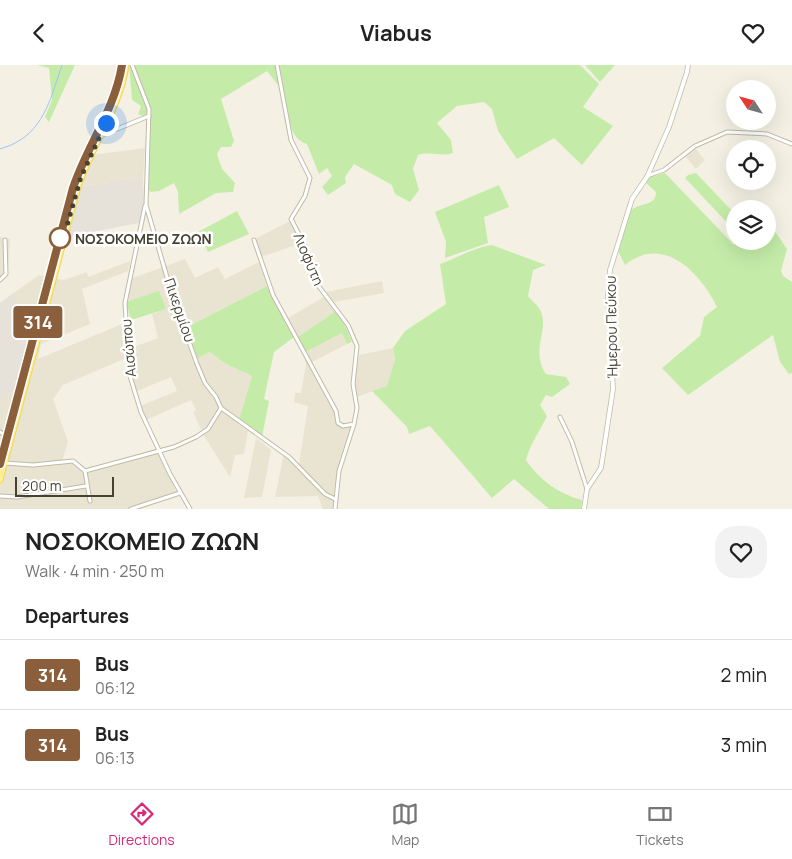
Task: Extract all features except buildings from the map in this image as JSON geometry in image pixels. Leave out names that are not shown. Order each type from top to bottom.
[{"type":"main road","points":[[0,480],[7,436],[73,188],[86,155],[114,96],[122,65]]},
{"type":"main road","points":[[2,464],[74,199],[84,169],[119,93],[126,65]]},
{"type":"street","name":"Πικερμίου","points":[[132,65],[148,103],[150,115],[146,149],[146,205],[171,291],[205,383],[216,397],[221,408],[290,457],[325,494],[334,499]]},
{"type":"street","name":"Λιοφύτη","points":[[277,65],[291,140],[310,178],[305,197],[291,219],[306,248],[317,283],[345,320],[357,346],[353,385],[357,406],[354,424]]},
{"type":"street","name":"Ήμερου Πεύκου","points":[[584,509],[586,489],[601,468],[613,389],[608,283],[610,270],[632,199],[647,177],[674,115],[688,72],[688,65]]},
{"type":"street","points":[[98,137],[150,115]]},
{"type":"street","points":[[647,177],[668,167],[695,146],[727,132],[767,134],[792,144]]},
{"type":"street","name":"Αισώπου","points":[[146,205],[130,274],[124,323],[129,373],[141,412],[180,493],[190,509]]},
{"type":"street","points":[[0,280],[6,274],[5,240]]},
{"type":"street","points":[[254,240],[273,295],[336,411],[338,423],[343,426],[354,424],[339,471],[334,499],[335,509]]},
{"type":"street","points":[[85,471],[174,447],[205,432],[221,408]]},
{"type":"street","points":[[560,417],[569,433],[586,489]]},
{"type":"street","points":[[0,432],[7,436]]},
{"type":"street","points":[[2,464],[34,465],[73,461],[85,471],[90,501]]},
{"type":"street","points":[[0,496],[17,497],[86,486]]},
{"type":"street","points":[[131,509],[180,493]]},
{"type":"shaded area","points":[[145,148],[143,177],[110,180],[110,183],[80,186],[92,155]]},
{"type":"shaded area","points":[[695,148],[705,160],[696,169],[685,156]]},
{"type":"shaded area","points":[[143,177],[144,204],[139,223],[66,237],[80,186],[110,183],[110,180]]},
{"type":"shaded area","points":[[290,221],[302,243],[261,257],[255,239]]},
{"type":"shaded area","points":[[0,237],[10,239],[8,274],[0,282]]},
{"type":"shaded area","points":[[185,259],[195,278],[218,267],[225,279],[259,262],[267,286],[187,327],[197,357],[210,352],[226,364],[252,376],[238,424],[248,431],[244,454],[235,455],[230,477],[204,436],[193,412],[196,410],[191,400],[146,420],[140,406],[177,391],[171,377],[135,392],[130,372],[128,349],[158,338],[152,314],[166,309],[126,302],[130,279]]},
{"type":"shaded area","points":[[130,261],[128,271],[82,289],[90,324],[41,344],[38,359],[122,324],[124,359],[63,385],[53,399],[68,442],[62,461],[76,460],[87,469],[157,448],[178,496],[141,509],[0,509],[0,303],[39,275],[64,280],[87,272],[88,277]]},
{"type":"shaded area","points":[[382,281],[384,293],[334,302],[326,292]]},
{"type":"shaded area","points":[[12,294],[31,323],[14,390],[0,400],[0,303]]},
{"type":"shaded area","points":[[324,297],[336,311],[298,337],[288,318]]},
{"type":"shaded area","points":[[342,333],[347,344],[310,363],[334,407],[340,423],[356,424],[340,472],[336,509],[323,509],[318,496],[275,497],[284,453],[299,464],[308,406],[294,402],[295,393],[301,393],[306,364],[303,354]]},
{"type":"shaded area","points":[[393,348],[395,359],[387,386],[357,397],[354,385],[359,355]]},
{"type":"shaded area","points":[[256,438],[271,450],[262,497],[244,498]]},
{"type":"green space","points":[[37,65],[75,65],[49,122],[45,117],[52,100],[49,68]]},
{"type":"green space","points":[[129,65],[580,65],[599,84],[583,107],[613,126],[582,165],[554,138],[517,159],[498,131],[492,109],[484,102],[457,106],[437,123],[451,140],[453,153],[418,155],[413,169],[419,190],[410,202],[395,194],[392,185],[354,164],[345,177],[346,183],[328,195],[322,187],[332,176],[327,168],[319,174],[307,144],[295,136],[283,93],[267,71],[221,99],[234,141],[231,147],[221,147],[217,154],[222,169],[235,183],[233,192],[216,193],[179,214],[178,192],[174,183],[159,191],[151,192],[148,190],[147,160],[151,115],[143,116],[138,114],[141,106],[132,100]]},
{"type":"green space","points":[[585,65],[615,65],[600,82]]},
{"type":"green space","points":[[665,173],[726,237],[726,250],[776,250],[776,233],[787,249],[781,271],[783,276],[792,282],[792,373],[789,374],[780,362],[773,335],[688,395],[662,368],[700,336],[704,317],[717,307],[701,281],[679,261],[666,255],[639,256],[625,265],[617,249],[630,211],[650,202],[655,197],[656,192],[645,182],[648,178]]},
{"type":"green space","points":[[696,173],[726,205],[726,221],[685,178]]},
{"type":"green space","points":[[499,185],[509,207],[484,217],[488,243],[445,258],[446,242],[435,212]]},
{"type":"green space","points":[[237,211],[249,234],[208,252],[198,232]]},
{"type":"green space","points":[[492,245],[546,265],[533,270],[528,296],[539,308],[543,319],[539,349],[540,357],[546,374],[566,377],[570,384],[552,397],[546,395],[540,405],[547,416],[526,460],[537,474],[550,485],[565,494],[582,500],[581,509],[549,509],[514,479],[492,498],[430,426],[409,434],[407,427],[372,391],[387,386],[395,359],[393,348],[405,331],[446,304],[440,264]]},
{"type":"green space","points":[[267,286],[294,337],[274,352],[264,399],[269,401],[262,437],[239,420],[252,376],[226,364],[210,352],[197,358],[187,327]]},
{"type":"green space","points":[[159,291],[166,309],[131,320],[126,302]]},
{"type":"green space","points":[[336,311],[343,321],[352,342],[347,344],[342,333],[306,352],[298,337]]},
{"type":"waterway","points":[[0,149],[25,137],[34,129],[51,98],[62,65]]},
{"type":"bus line","name":"314","points":[[0,464],[73,188],[80,167],[114,96],[122,65]]},
{"type":"place","name":"ΝΟΣΟΚΟΜΕΙΟ ΖΩΩΝ","points":[[60,238]]},
{"type":"route","points":[[60,238],[64,236],[81,177],[106,123]]}]
